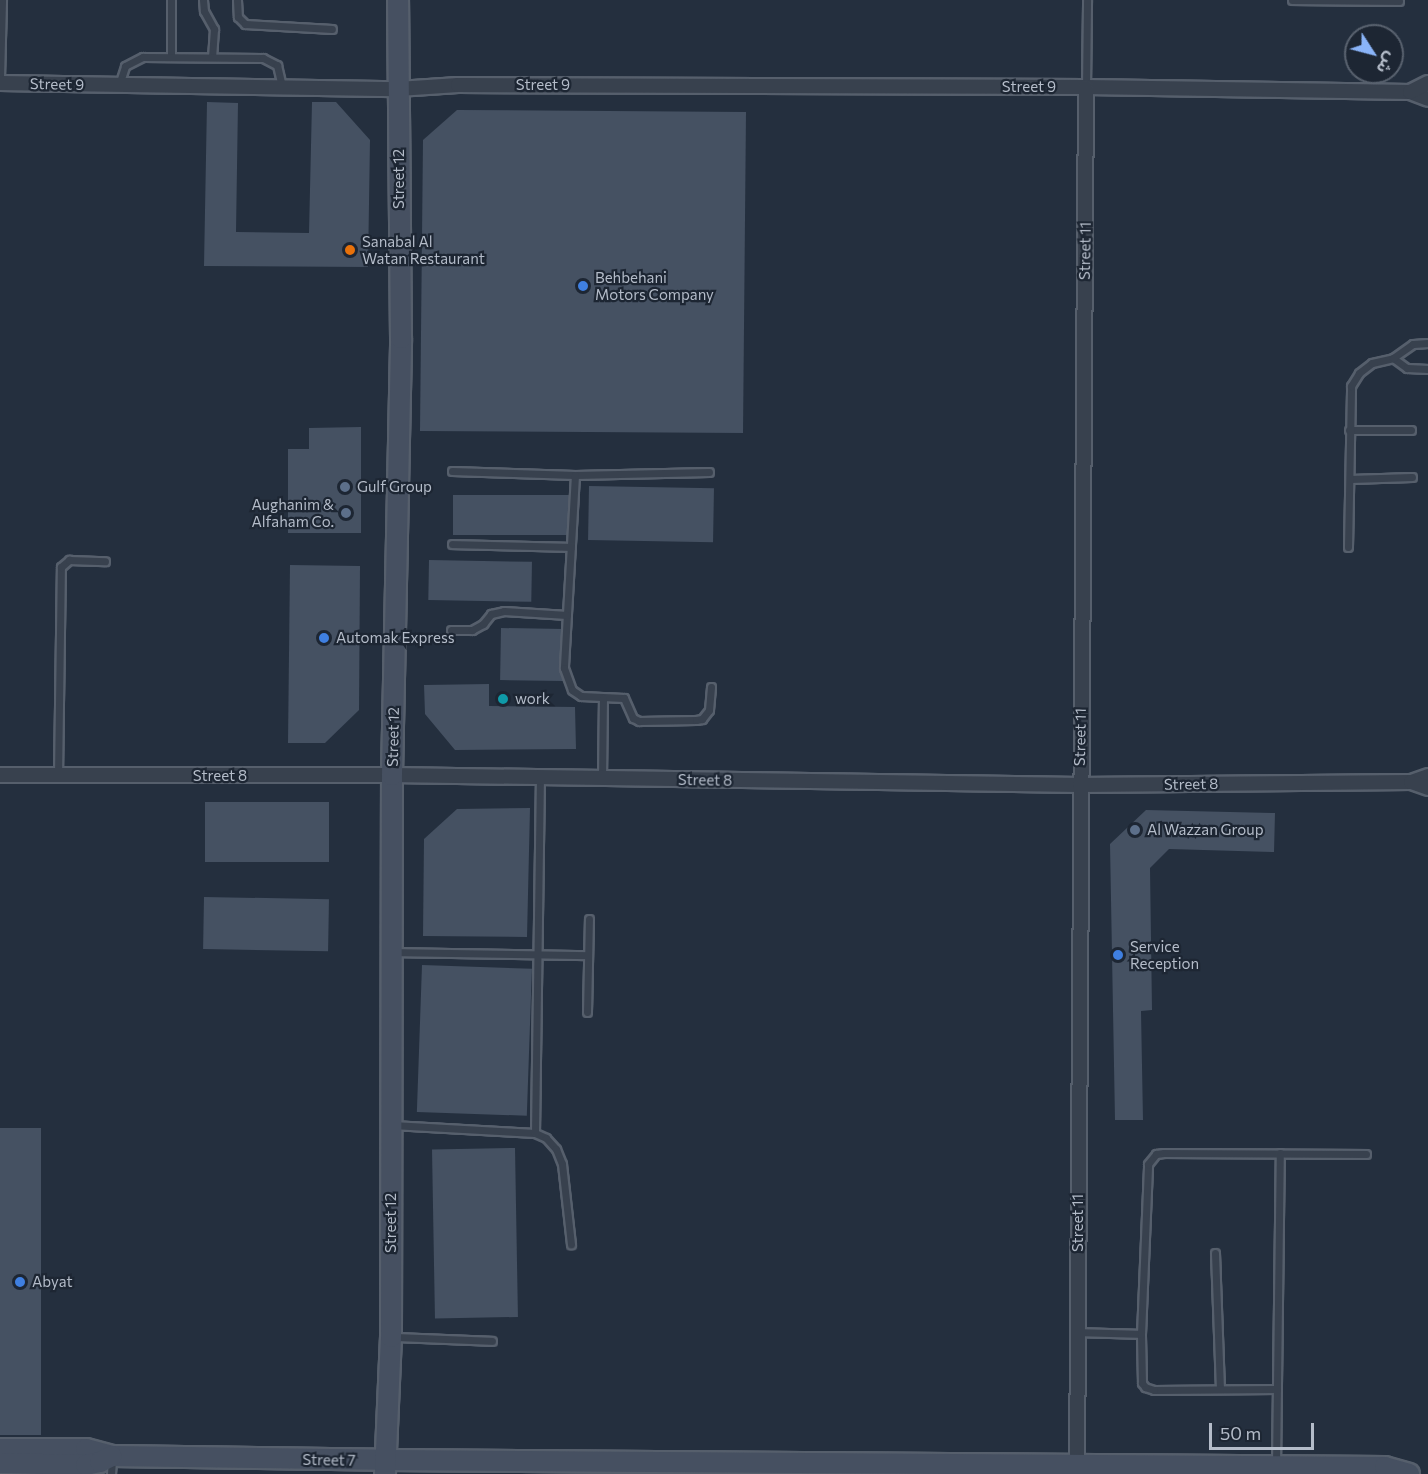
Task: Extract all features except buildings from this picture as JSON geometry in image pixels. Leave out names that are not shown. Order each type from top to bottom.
[{"type":"street","name":"Street 12","points":[[385,1467],[391,1337],[392,775],[401,338],[398,0]]},
{"type":"street","name":"Street 9","points":[[0,81],[398,89],[458,85],[1086,87],[1410,92]]},
{"type":"street","points":[[1410,92],[1428,83]]},
{"type":"street","name":"Street 11","points":[[1077,1471],[1086,87]]},
{"type":"street","points":[[1410,92],[1428,99]]},
{"type":"street","name":"Street 8","points":[[0,775],[392,775],[1080,785],[1411,782],[1428,776]]},
{"type":"street","name":"Street 8","points":[[1411,782],[1428,788]]},
{"type":"street","name":"Street 7","points":[[0,1449],[86,1449],[112,1465]]},
{"type":"street","name":"Street 7","points":[[0,1463],[1077,1471],[1276,1468],[1359,1472],[1384,1467],[1409,1474]]},
{"type":"lane","points":[[0,81],[2,0]]},
{"type":"lane","points":[[171,0],[171,57]]},
{"type":"lane","points":[[202,0],[204,11],[214,30],[212,57]]},
{"type":"lane","points":[[237,0],[238,17],[245,24],[332,29]]},
{"type":"lane","name":"Street 11","points":[[1086,87],[1087,0]]},
{"type":"lane","points":[[1292,0],[1399,1]]},
{"type":"lane","points":[[119,85],[125,66],[136,58],[212,57],[269,59],[280,68],[282,87]]},
{"type":"lane","points":[[1348,547],[1349,395],[1354,379],[1371,363],[1393,358],[1405,347],[1428,343]]},
{"type":"lane","points":[[1393,358],[1407,368],[1428,369]]},
{"type":"lane","points":[[1349,430],[1411,430]]},
{"type":"lane","points":[[452,471],[575,474],[709,472]]},
{"type":"lane","points":[[575,474],[564,668],[567,681],[581,696],[624,698],[633,718],[639,721],[702,719],[710,710],[711,687]]},
{"type":"lane","points":[[1350,479],[1412,477]]},
{"type":"lane","points":[[452,544],[571,547]]},
{"type":"lane","points":[[58,776],[61,567],[69,560],[105,561]]},
{"type":"lane","points":[[451,630],[472,630],[483,624],[491,614],[504,611],[567,615]]},
{"type":"lane","points":[[602,778],[603,698]]},
{"type":"lane","points":[[536,1133],[540,777]]},
{"type":"lane","points":[[587,1012],[589,919]]},
{"type":"lane","points":[[392,952],[588,955]]},
{"type":"lane","points":[[391,1125],[536,1133],[556,1149],[562,1164],[571,1244]]},
{"type":"lane","points":[[1277,1389],[1154,1390],[1145,1387],[1142,1378],[1141,1334],[1146,1171],[1151,1158],[1164,1153],[1366,1154]]},
{"type":"lane","points":[[1276,1468],[1280,1153]]},
{"type":"lane","points":[[1215,1253],[1220,1389]]},
{"type":"lane","points":[[1078,1332],[1141,1334]]},
{"type":"lane","points":[[391,1337],[492,1341]]},
{"type":"place","name":"Sanabal Al Watan Restaurant","points":[[350,250]]},
{"type":"place","name":"Behbehani Motors Company","points":[[583,286]]},
{"type":"place","name":"Gulf Group","points":[[345,487]]},
{"type":"place","name":"Aughanim & Alfaham Co.","points":[[346,513]]},
{"type":"place","name":"Automak Express","points":[[324,638]]},
{"type":"place","name":"work","points":[[503,699]]},
{"type":"place","name":"Al Wazzan Group","points":[[1135,830]]},
{"type":"place","name":"Service Reception","points":[[1118,955]]},
{"type":"place","name":"Abyat","points":[[20,1282]]}]
